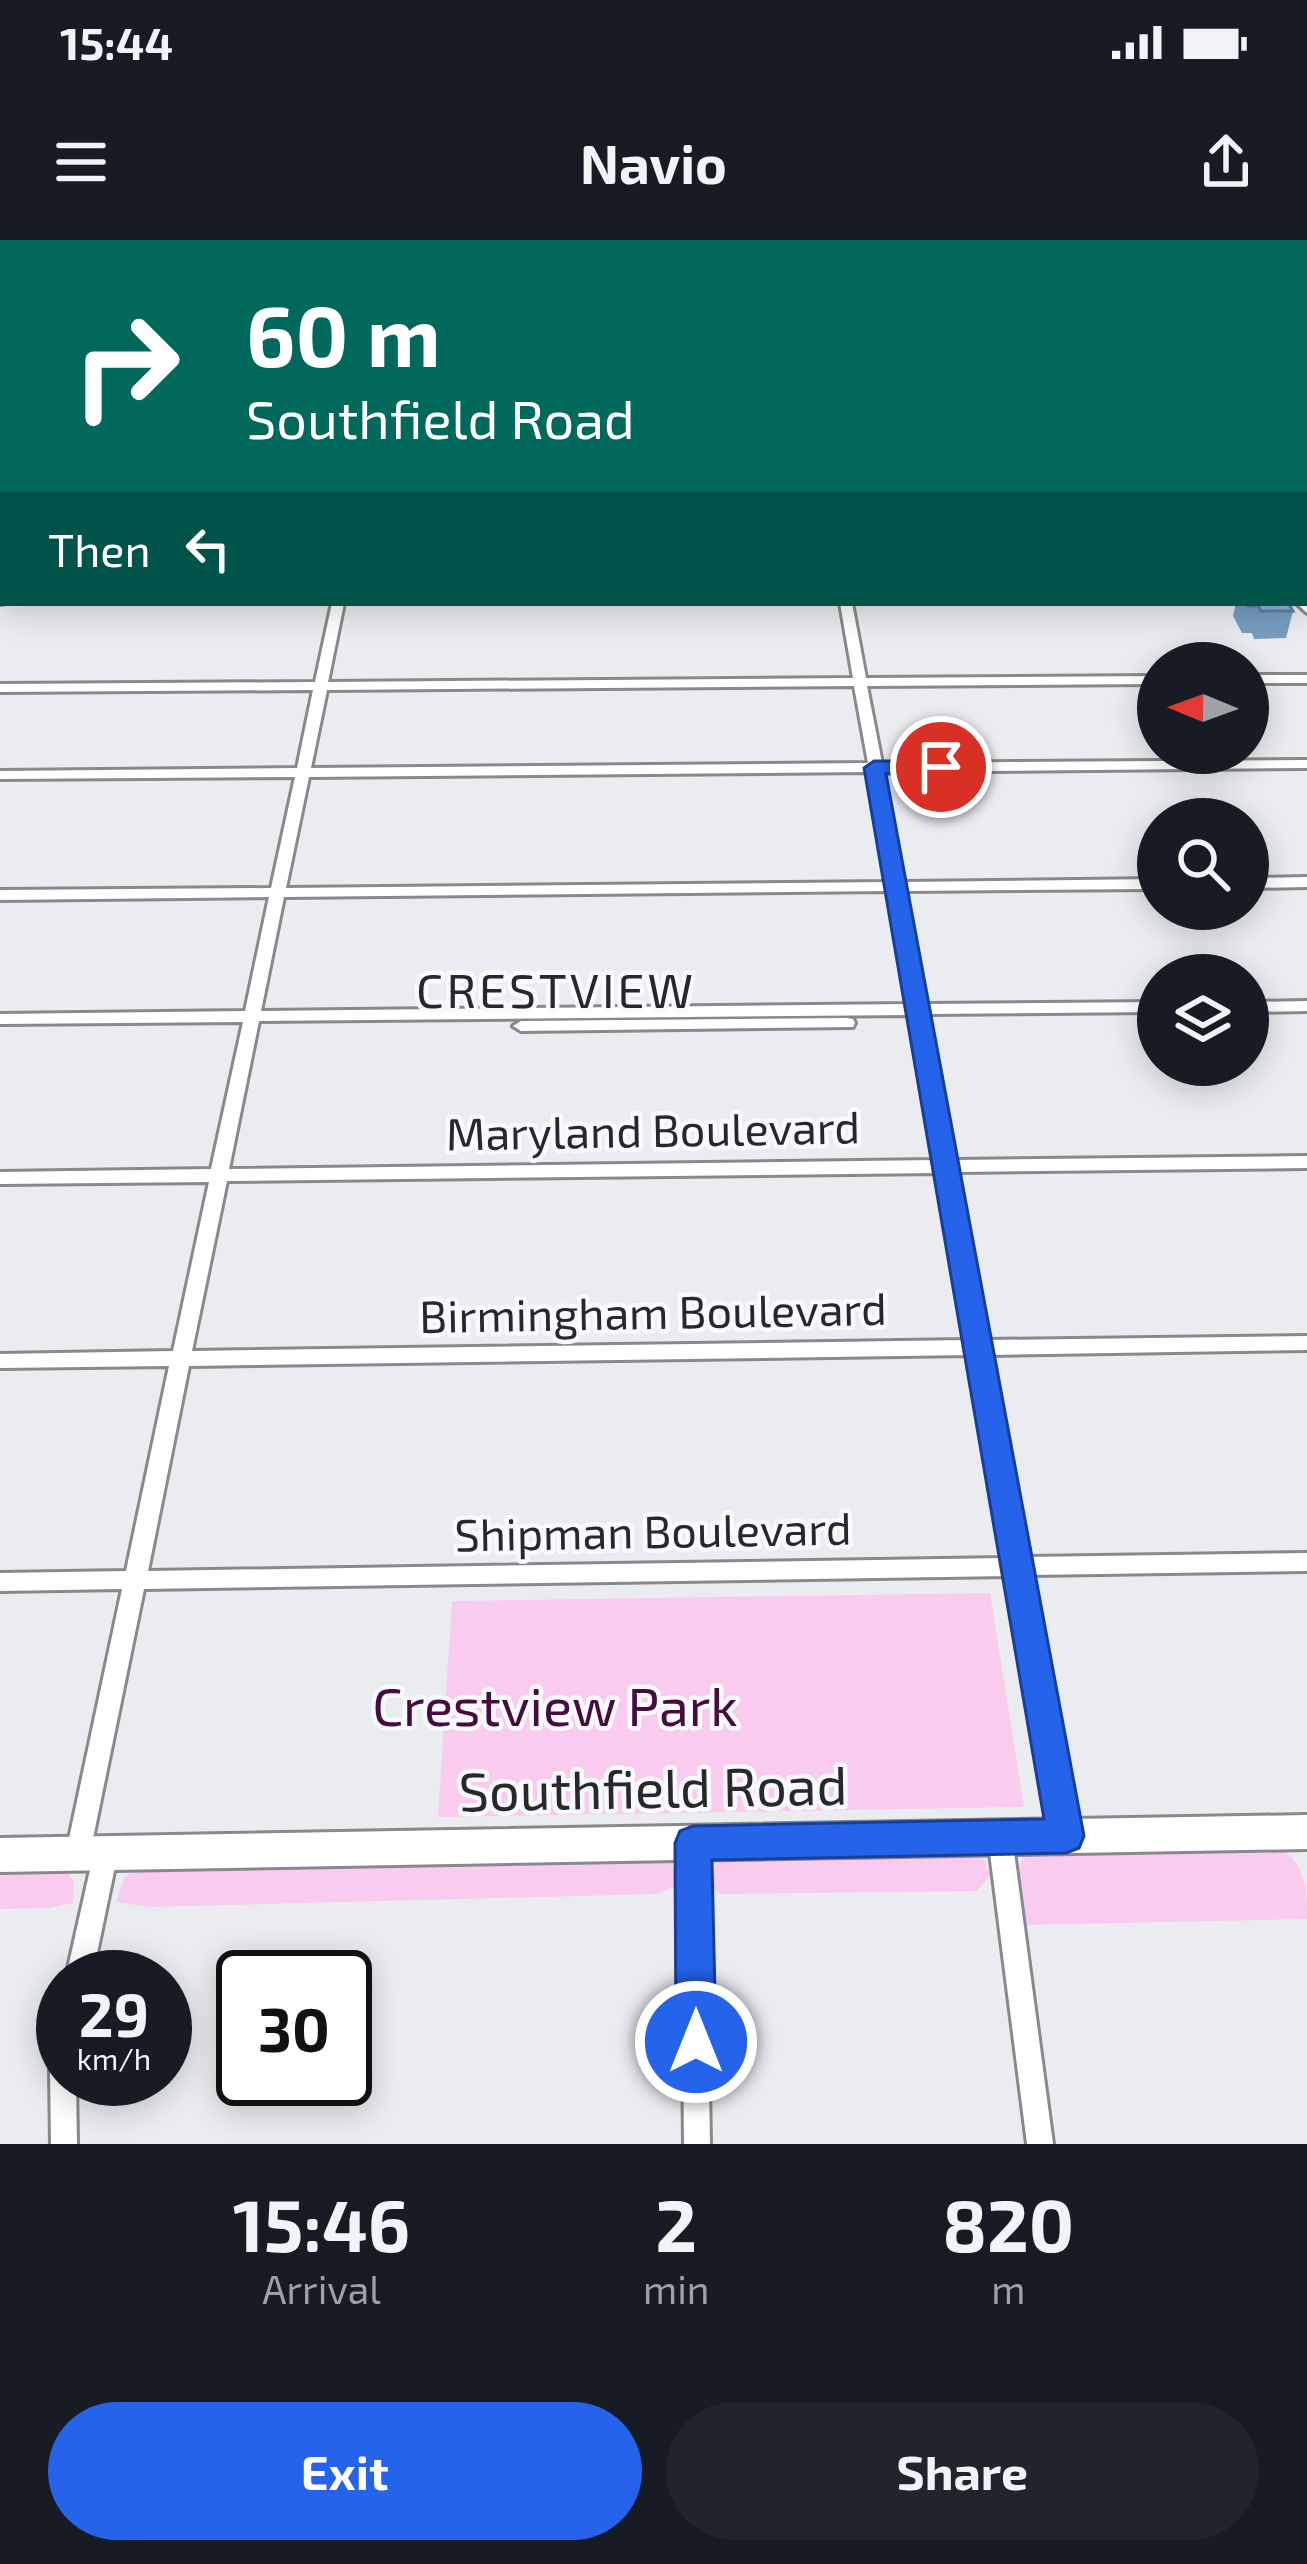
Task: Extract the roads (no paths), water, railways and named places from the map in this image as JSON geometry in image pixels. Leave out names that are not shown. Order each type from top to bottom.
[{"type":"main road","name":"Southfield Road","points":[[0,1855],[1307,1832]]},
{"type":"street","points":[[82,1950],[134,1580],[337,606]]},
{"type":"street","points":[[847,606],[1066,1836]]},
{"type":"street","points":[[1269,679],[1307,679]]},
{"type":"street","points":[[0,688],[1137,680]]},
{"type":"street","points":[[0,775],[1307,764]]},
{"type":"street","points":[[1269,883],[1307,883]]},
{"type":"street","points":[[0,895],[1137,884]]},
{"type":"street","points":[[1269,1006],[1307,1006]]},
{"type":"street","points":[[919,1016],[1137,1008]]},
{"type":"street","points":[[8,1025],[919,1016],[1137,1019]]},
{"type":"street","points":[[1269,1018],[1307,1018]]},
{"type":"street","name":"Maryland Boulevard","points":[[0,1178],[1307,1162]]},
{"type":"street","name":"Birmingham Boulevard","points":[[0,1360],[1307,1343]]},
{"type":"street","name":"Shipman Boulevard","points":[[0,1582],[1307,1562]]},
{"type":"street","points":[[1000,1837],[1040,2144]]},
{"type":"street","points":[[693,1843],[698,2144]]},
{"type":"street","points":[[63,2106],[64,2144]]},
{"type":"district","name":"CRESTVIEW","points":[[556,991]]},
{"type":"park label","name":"Crestview Park","points":[[555,1707]]}]
